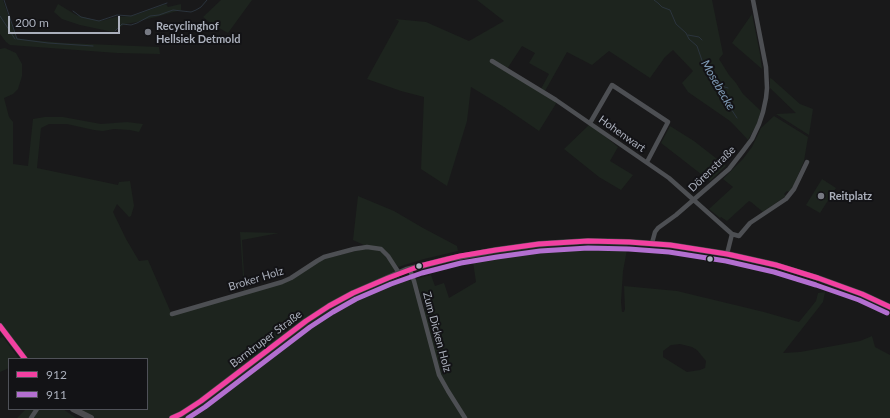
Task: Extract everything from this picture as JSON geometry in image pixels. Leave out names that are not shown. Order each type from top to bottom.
[{"type":"main road","name":"Barntruper Straße","points":[[172,418],[202,401],[317,313],[353,293],[399,273],[442,260],[503,248],[588,241],[670,245],[759,260],[792,269],[862,294],[890,307]]},
{"type":"main road","points":[[0,326],[24,358]]},
{"type":"main road","points":[[75,410],[91,418]]},
{"type":"street","name":"Dörenstraße","points":[[652,243],[653,236],[658,228],[693,200],[744,151],[759,124],[766,98],[766,67],[753,0]]},
{"type":"street","name":"Hohenwart","points":[[492,61],[556,100],[647,162],[669,178],[732,234]]},
{"type":"street","points":[[590,123],[612,85],[668,122],[647,162]]},
{"type":"street","points":[[727,254],[732,234],[739,236],[750,223],[786,198],[794,189],[807,162]]},
{"type":"street","name":"Broker Holz","points":[[172,314],[282,282],[291,278],[317,260],[354,249],[367,247],[381,249],[388,256],[399,273]]},
{"type":"street","name":"Zum Dicken Holz","points":[[410,270],[439,375],[465,418]]},
{"type":"street","points":[[31,418],[37,410]]},
{"type":"shaded area","points":[[0,0],[3,0],[16,37],[21,39],[64,43],[159,47],[160,54],[117,53],[10,45],[0,34]]},
{"type":"shaded area","points":[[221,0],[252,0],[228,33],[203,17]]},
{"type":"shaded area","points":[[477,0],[712,0],[723,54],[719,59],[743,94],[761,111],[756,126],[748,140],[730,121],[688,92],[682,83],[693,71],[673,50],[665,57],[650,78],[609,51],[592,65],[567,52],[545,91],[541,89],[549,74],[529,63],[535,53],[522,46],[507,69],[557,102],[539,131],[471,87],[467,121],[447,186],[421,169],[424,97],[401,91],[367,79],[399,21],[395,19],[426,22],[469,41],[504,21]]},
{"type":"shaded area","points":[[58,4],[76,15],[101,21],[138,14],[166,4],[168,7],[181,4],[181,10],[125,24],[113,32],[80,25],[62,19],[54,12]]},
{"type":"shaded area","points":[[752,14],[760,54],[762,69],[732,43]]},
{"type":"shaded area","points":[[5,48],[16,53],[22,64],[22,76],[18,89],[13,94],[4,98],[9,117],[13,122],[13,164],[28,166],[33,119],[63,117],[101,124],[127,122],[143,124],[139,132],[114,129],[103,131],[67,124],[49,124],[41,128],[37,168],[118,185],[119,182],[130,181],[134,206],[131,216],[129,217],[117,204],[113,212],[139,261],[148,260],[172,315],[283,283],[317,261],[367,248],[382,251],[396,270],[402,282],[414,280],[423,312],[425,311],[423,302],[415,279],[431,275],[435,286],[444,283],[449,298],[476,282],[472,255],[538,247],[628,244],[623,271],[621,302],[622,312],[624,312],[625,309],[624,286],[677,291],[799,322],[816,301],[818,293],[825,292],[823,302],[783,353],[800,352],[860,341],[872,336],[875,347],[890,355],[890,418],[86,418],[76,410],[148,410],[148,358],[28,358],[0,322],[0,49]],"holes":[[[680,344],[697,350],[706,361],[705,368],[700,370],[687,372],[663,357],[663,351],[671,345]]]},
{"type":"shaded area","points":[[770,78],[800,104],[813,109],[809,135],[776,114],[796,113],[770,88]]},
{"type":"shaded area","points":[[774,116],[808,137],[804,161],[794,185],[789,192],[787,191],[784,194],[786,196],[763,212],[749,201],[727,221],[721,217],[720,218],[709,209],[733,187],[723,179],[743,159],[752,147],[761,128]]},
{"type":"shaded area","points":[[590,124],[618,147],[610,161],[633,175],[621,190],[599,177],[564,149]]},
{"type":"shaded area","points":[[670,126],[694,141],[726,166],[710,181],[661,143]]},
{"type":"shaded area","name":"Reitplatz","points":[[822,179],[836,188],[820,213],[806,205]]},
{"type":"shaded area","points":[[358,196],[394,211],[457,246],[458,251],[398,267],[386,252],[353,240]]},
{"type":"shaded area","points":[[240,232],[279,233],[242,240],[244,292]]},
{"type":"shaded area","points":[[3,337],[18,358],[8,358],[8,368],[0,372],[0,338]]},
{"type":"shaded area","points":[[25,410],[64,410],[76,418],[17,418]]},
{"type":"waterway","points":[[4,0],[17,39],[93,46]]},
{"type":"waterway","points":[[115,31],[122,24],[131,25],[150,16],[159,15],[173,10],[191,12],[201,7],[207,0]]},
{"type":"waterway","name":"Mosebecke","points":[[654,0],[662,7],[670,10],[676,24],[697,46],[705,69],[737,118]]},
{"type":"waterway","points":[[73,11],[81,17],[99,21],[117,15],[131,16],[167,3]]},
{"type":"waterway","points":[[0,16],[15,39]]},
{"type":"waterway","points":[[688,35],[699,37],[702,40]]},
{"type":"waterway","name":"Mosebecke","points":[[714,82],[728,88]]},
{"type":"transit line","name":"912","points":[[172,418],[201,401],[306,321],[353,293],[420,266],[460,256],[496,250],[539,244],[588,241],[670,245],[727,254],[776,265],[862,294],[890,307]]},
{"type":"transit line","name":"911","points":[[188,418],[205,407],[310,327],[356,299],[422,273],[461,263],[497,257],[540,251],[588,248],[669,252],[726,261],[774,272],[859,300],[887,313]]},
{"type":"transit line","name":"912","points":[[0,326],[24,358]]},
{"type":"place","name":"Recyclinghof Hellsiek Detmold","points":[[148,32]]},
{"type":"place","name":"Reitplatz","points":[[821,196]]}]
